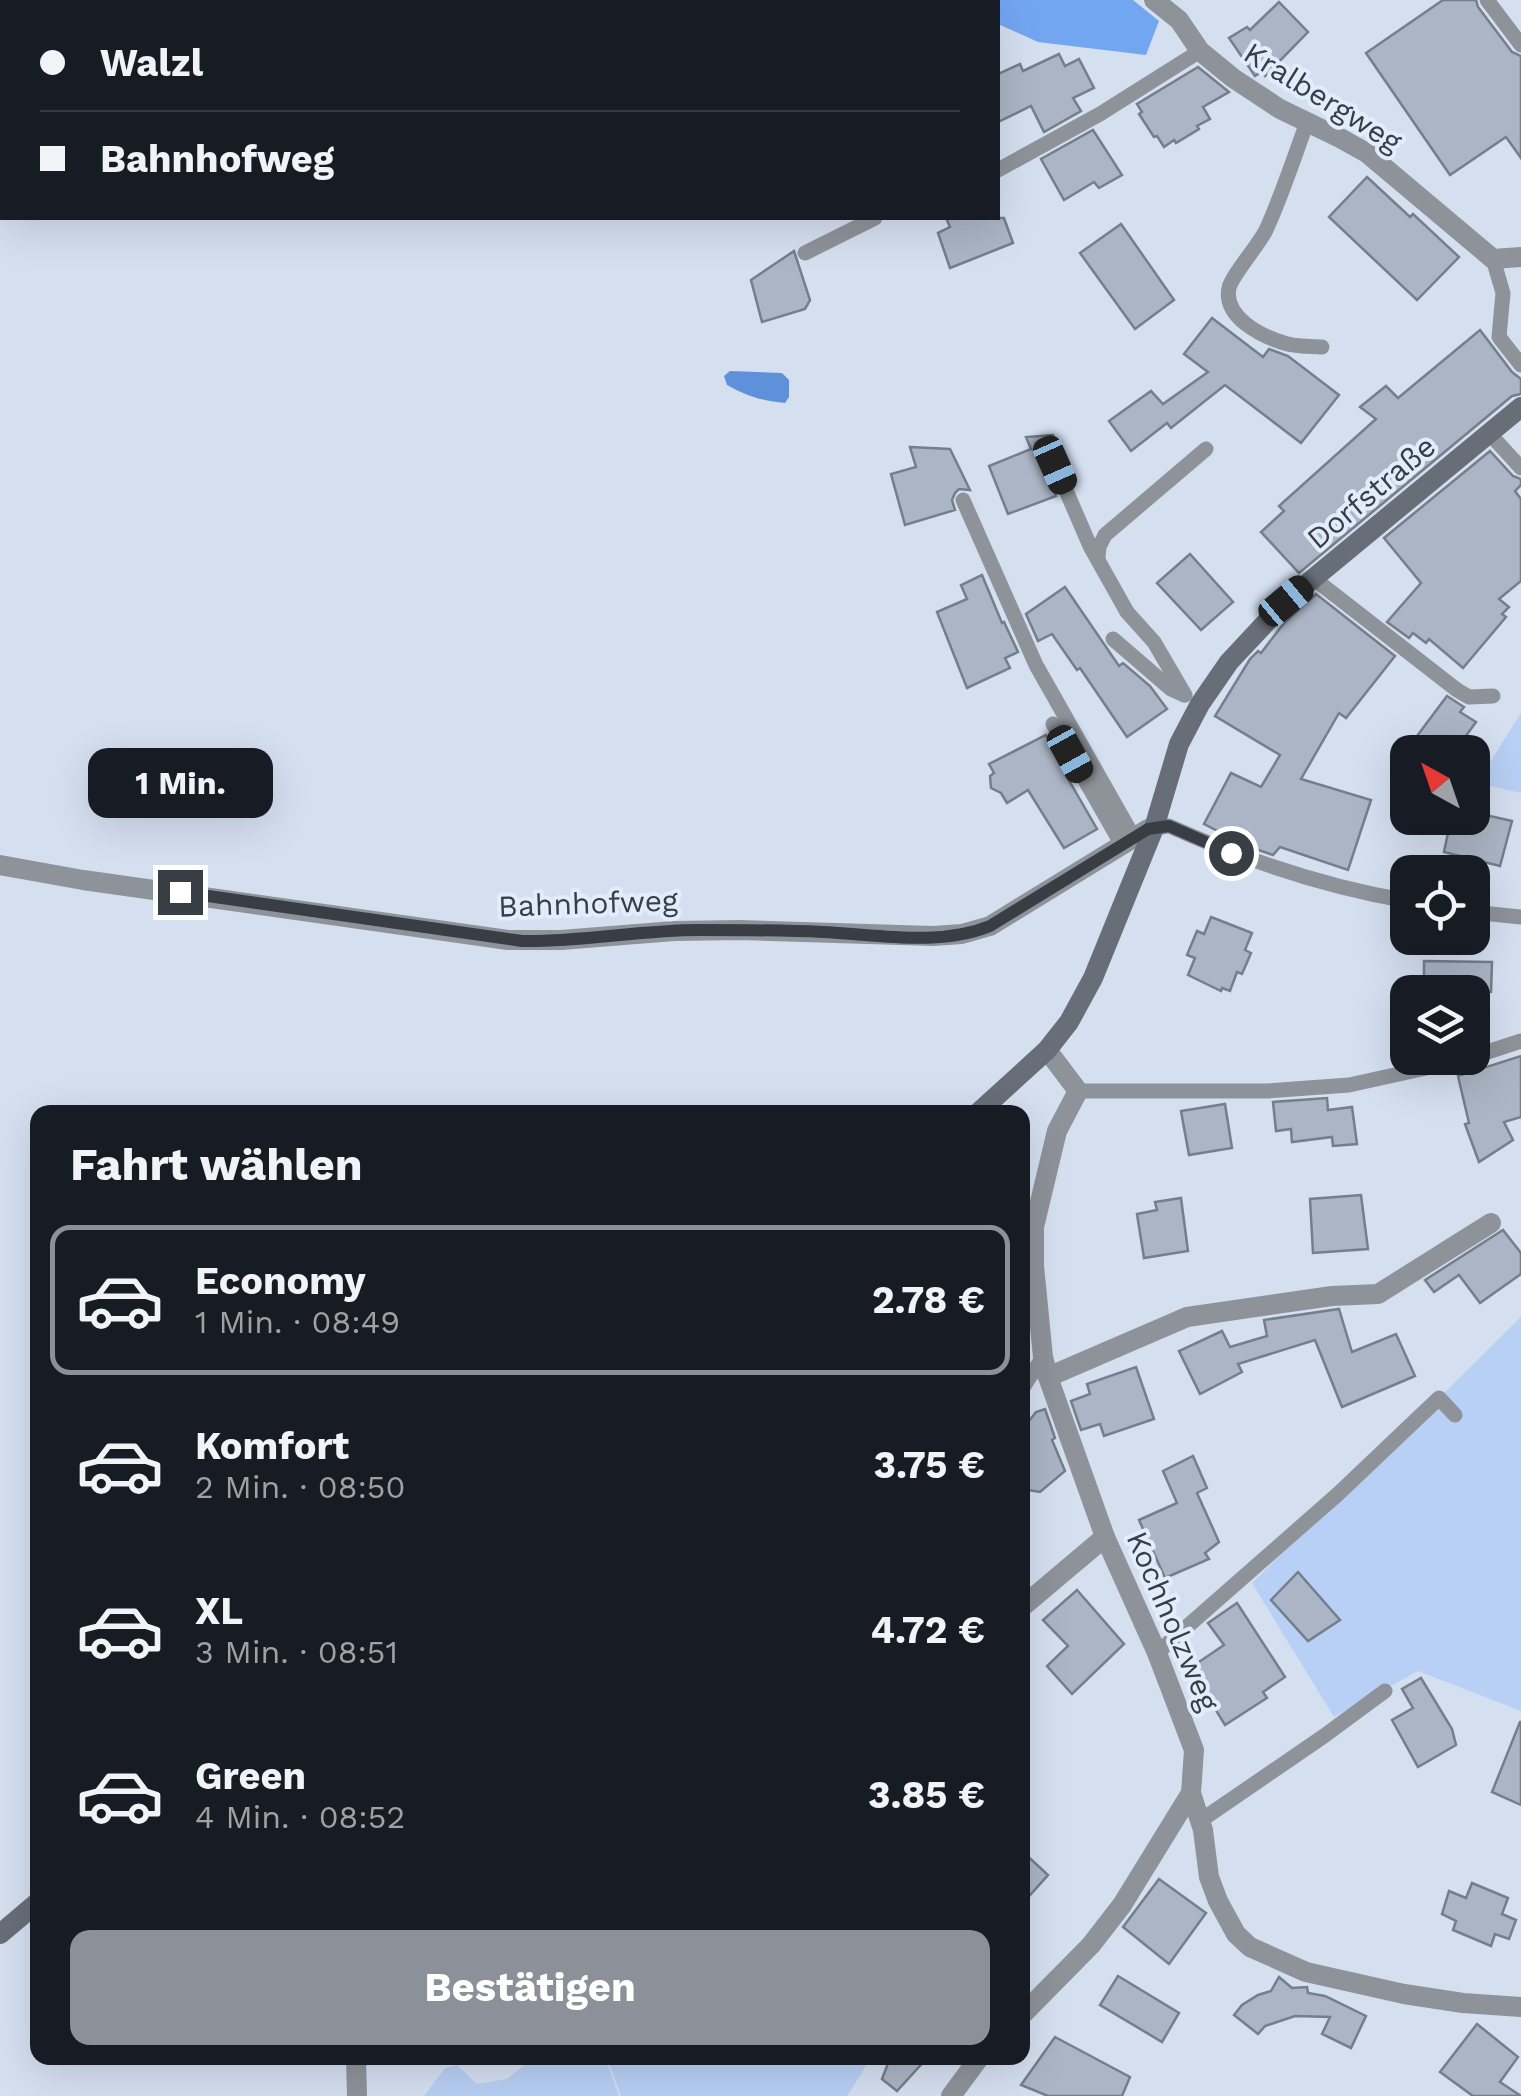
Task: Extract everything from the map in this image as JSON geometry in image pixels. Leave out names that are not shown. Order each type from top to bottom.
[{"type":"main road","name":"Dorfstraße","points":[[987,1105],[1047,1050],[1069,1022],[1093,978],[1154,828],[1193,700],[1286,601],[1521,407]]},
{"type":"main road","points":[[0,1934],[30,1909]]},
{"type":"street","name":"Kralbergweg","points":[[1154,0],[1180,10],[1200,51],[1248,90],[1368,153],[1493,259]]},
{"type":"street","points":[[1493,259],[1521,257]]},
{"type":"street","name":"Bahnhofweg","points":[[0,865],[508,940],[693,930],[923,936],[962,934],[990,926],[1154,828]]},
{"type":"street","points":[[1047,1050],[1078,1091]]},
{"type":"street","name":"Kochholzweg","points":[[1078,1091],[1057,1130],[1034,1228],[1034,1266],[1046,1367],[1105,1537],[1157,1653],[1194,1750],[1191,1793],[1218,1902],[1236,1934],[1250,1947],[1306,1972],[1464,2003],[1521,2007]]},
{"type":"street","points":[[1046,1367],[1187,1317],[1332,1296],[1378,1294],[1491,1223]]},
{"type":"street","points":[[1030,1600],[1105,1537]]},
{"type":"street","points":[[1030,2007],[1092,1945],[1122,1905],[1191,1793]]},
{"type":"street","points":[[356,2065],[357,2096]]},
{"type":"street","points":[[951,2096],[974,2065]]},
{"type":"lane","points":[[1487,0],[1521,45]]},
{"type":"lane","points":[[1000,169],[1100,114],[1200,51]]},
{"type":"lane","points":[[1307,122],[1268,226],[1230,284],[1228,294],[1236,316],[1264,334],[1286,344],[1322,347]]},
{"type":"lane","points":[[805,252],[871,220]]},
{"type":"lane","points":[[1493,259],[1502,293],[1499,337],[1521,365]]},
{"type":"lane","points":[[1489,433],[1521,468]]},
{"type":"lane","points":[[1098,557],[1105,536],[1206,449]]},
{"type":"lane","points":[[1055,465],[1090,546],[1128,612],[1154,642],[1193,700]]},
{"type":"lane","points":[[963,500],[1036,666],[1128,842]]},
{"type":"lane","points":[[1314,578],[1457,690],[1469,696],[1492,696]]},
{"type":"lane","points":[[1113,639],[1171,689],[1193,700]]},
{"type":"lane","points":[[1053,724],[1128,842]]},
{"type":"lane","points":[[1154,828],[1169,826],[1252,861],[1390,898]]},
{"type":"lane","points":[[1490,914],[1521,917]]},
{"type":"lane","points":[[1490,1051],[1521,1041]]},
{"type":"lane","points":[[1078,1091],[1268,1091],[1350,1085],[1394,1075]]},
{"type":"lane","points":[[1030,1382],[1046,1367]]},
{"type":"lane","points":[[1157,1653],[1338,1494],[1439,1398],[1454,1415]]},
{"type":"lane","points":[[1200,1821],[1386,1691]]},
{"type":"shaded area","points":[[1000,0],[1133,0],[1159,21],[1146,55],[1038,42],[1000,25]]},
{"type":"shaded area","points":[[730,371],[782,373],[789,380],[789,397],[785,403],[741,392],[727,385],[724,376]]},
{"type":"shaded area","points":[[1521,713],[1521,793],[1490,786],[1490,762]]},
{"type":"shaded area","points":[[1521,1317],[1521,1711],[1418,1671],[1334,1717],[1252,1583]]},
{"type":"shaded area","points":[[457,2065],[477,2084],[507,2079],[524,2065],[608,2065],[619,2096],[424,2096],[445,2068]]},
{"type":"shaded area","points":[[610,2065],[867,2065],[847,2096],[621,2096]]},
{"type":"building","points":[[1443,0],[1476,0],[1512,52],[1521,56],[1521,158],[1506,137],[1450,175],[1366,53]]},
{"type":"building","points":[[1279,2],[1308,32],[1265,76],[1261,72],[1255,76],[1229,38],[1247,27],[1250,30]]},
{"type":"building","points":[[1059,54],[1065,66],[1079,59],[1094,88],[1073,98],[1081,111],[1044,132],[1031,106],[1000,121],[1000,73],[1020,64],[1023,71]]},
{"type":"building","points":[[1198,67],[1229,92],[1203,107],[1210,119],[1197,126],[1199,129],[1164,147],[1139,114],[1142,112],[1137,104]]},
{"type":"building","points":[[1093,130],[1122,175],[1099,188],[1094,182],[1064,200],[1041,159]]},
{"type":"building","points":[[1367,177],[1459,257],[1417,300],[1329,217]]},
{"type":"building","points":[[1004,218],[1013,243],[950,268],[938,233],[950,227],[947,220]]},
{"type":"building","points":[[1121,224],[1174,300],[1135,329],[1080,253]]},
{"type":"building","points":[[794,251],[810,300],[805,309],[762,322],[751,280]]},
{"type":"building","points":[[1212,318],[1263,357],[1269,349],[1288,356],[1339,395],[1301,443],[1225,385],[1171,428],[1167,423],[1131,451],[1109,421],[1151,391],[1163,404],[1208,372],[1184,354]]},
{"type":"building","points":[[1480,330],[1521,379],[1521,394],[1512,396],[1299,573],[1261,532],[1284,511],[1279,506],[1376,419],[1360,407],[1386,386],[1398,398]]},
{"type":"building","points":[[1053,435],[1063,457],[1051,454],[1044,465],[1056,496],[1008,514],[989,466],[1031,449],[1026,437]]},
{"type":"building","points":[[910,447],[950,449],[970,490],[959,489],[955,493],[955,510],[905,525],[891,474],[916,467]]},
{"type":"building","points":[[1490,451],[1513,476],[1521,479],[1515,491],[1521,499],[1521,581],[1499,599],[1509,607],[1502,614],[1506,617],[1463,668],[1429,639],[1426,643],[1413,633],[1409,638],[1387,622],[1421,583],[1384,538]]},
{"type":"building","points":[[1190,554],[1233,602],[1201,630],[1157,583]]},
{"type":"building","points":[[982,575],[1018,652],[1005,658],[1010,668],[967,688],[937,612],[967,599],[961,585]]},
{"type":"building","points":[[1065,587],[1119,666],[1123,663],[1150,686],[1167,709],[1127,737],[1052,634],[1038,641],[1026,614]]},
{"type":"building","points":[[1316,594],[1395,656],[1346,718],[1339,713],[1301,779],[1371,800],[1348,870],[1280,847],[1273,855],[1204,824],[1231,773],[1261,787],[1280,755],[1215,716],[1250,659],[1258,651],[1261,653],[1284,623]]},
{"type":"building","points":[[1447,696],[1464,707],[1460,712],[1476,722],[1466,735],[1418,735]]},
{"type":"building","points":[[1046,735],[1097,829],[1064,848],[1028,790],[1007,803],[1001,793],[991,788],[990,776],[994,773],[989,764]]},
{"type":"building","points":[[1490,816],[1512,821],[1500,866],[1490,864],[1490,855],[1444,852],[1448,835],[1490,835]]},
{"type":"building","points":[[1211,917],[1252,933],[1245,950],[1251,953],[1242,974],[1237,972],[1230,991],[1221,991],[1188,975],[1195,958],[1187,955],[1197,931],[1204,934]]},
{"type":"building","points":[[1424,961],[1492,962],[1491,992],[1490,975],[1424,975]]},
{"type":"building","points":[[1521,1056],[1521,1117],[1504,1122],[1513,1140],[1479,1162],[1465,1124],[1469,1123],[1458,1076],[1490,1075],[1490,1066]]},
{"type":"building","points":[[1327,1098],[1328,1110],[1352,1107],[1357,1144],[1333,1146],[1332,1137],[1292,1142],[1291,1129],[1276,1131],[1273,1102]]},
{"type":"building","points":[[1225,1104],[1232,1148],[1189,1155],[1181,1111]]},
{"type":"building","points":[[1361,1195],[1368,1249],[1313,1253],[1310,1199]]},
{"type":"building","points":[[1181,1198],[1188,1251],[1144,1258],[1137,1214],[1157,1210],[1155,1202]]},
{"type":"building","points":[[1503,1230],[1521,1253],[1521,1274],[1480,1303],[1459,1275],[1434,1292],[1425,1280]]},
{"type":"building","points":[[1339,1309],[1352,1352],[1396,1334],[1415,1376],[1342,1407],[1315,1340],[1238,1364],[1242,1372],[1200,1394],[1179,1351],[1222,1331],[1230,1347],[1267,1336],[1264,1320]]},
{"type":"building","points":[[1136,1367],[1154,1419],[1104,1436],[1100,1424],[1081,1430],[1071,1401],[1090,1394],[1087,1384]]},
{"type":"building","points":[[1045,1409],[1065,1471],[1040,1492],[1030,1490],[1030,1420]]},
{"type":"building","points":[[1193,1456],[1207,1488],[1197,1493],[1219,1542],[1205,1553],[1209,1559],[1165,1578],[1139,1520],[1177,1503],[1163,1471]]},
{"type":"building","points":[[1298,1572],[1340,1620],[1308,1641],[1271,1600]]},
{"type":"building","points":[[1077,1590],[1124,1644],[1072,1694],[1047,1666],[1068,1646],[1043,1620]]},
{"type":"building","points":[[1237,1603],[1285,1677],[1263,1692],[1267,1698],[1225,1725],[1190,1668],[1224,1645],[1208,1623]]},
{"type":"building","points":[[1421,1678],[1452,1729],[1456,1745],[1418,1767],[1392,1720],[1413,1708],[1402,1689]]},
{"type":"building","points":[[1521,1722],[1521,1805],[1492,1792]]},
{"type":"building","points":[[1030,1858],[1048,1875],[1030,1895]]},
{"type":"building","points":[[1159,1879],[1206,1913],[1169,1964],[1123,1927]]},
{"type":"building","points":[[1472,1883],[1508,1898],[1502,1914],[1516,1920],[1509,1939],[1495,1934],[1491,1946],[1453,1930],[1456,1921],[1442,1914],[1449,1891],[1466,1898]]},
{"type":"building","points":[[1118,1976],[1179,2013],[1162,2042],[1100,2005]]},
{"type":"building","points":[[1279,1977],[1292,1988],[1307,1987],[1308,1993],[1325,1996],[1366,2016],[1351,2048],[1322,2034],[1330,2017],[1295,2016],[1265,2026],[1258,2034],[1234,2015],[1242,2005],[1271,1991]]},
{"type":"building","points":[[1477,2024],[1518,2057],[1500,2082],[1521,2096],[1473,2096],[1440,2072]]},
{"type":"building","points":[[1055,2037],[1130,2077],[1122,2096],[1048,2096],[1021,2085]]},
{"type":"building","points":[[887,2065],[921,2065],[897,2091],[882,2079]]},
{"type":"route","points":[[180,892],[522,941],[693,930],[932,936],[962,934],[990,926],[1148,829],[1169,826],[1231,853]]}]
